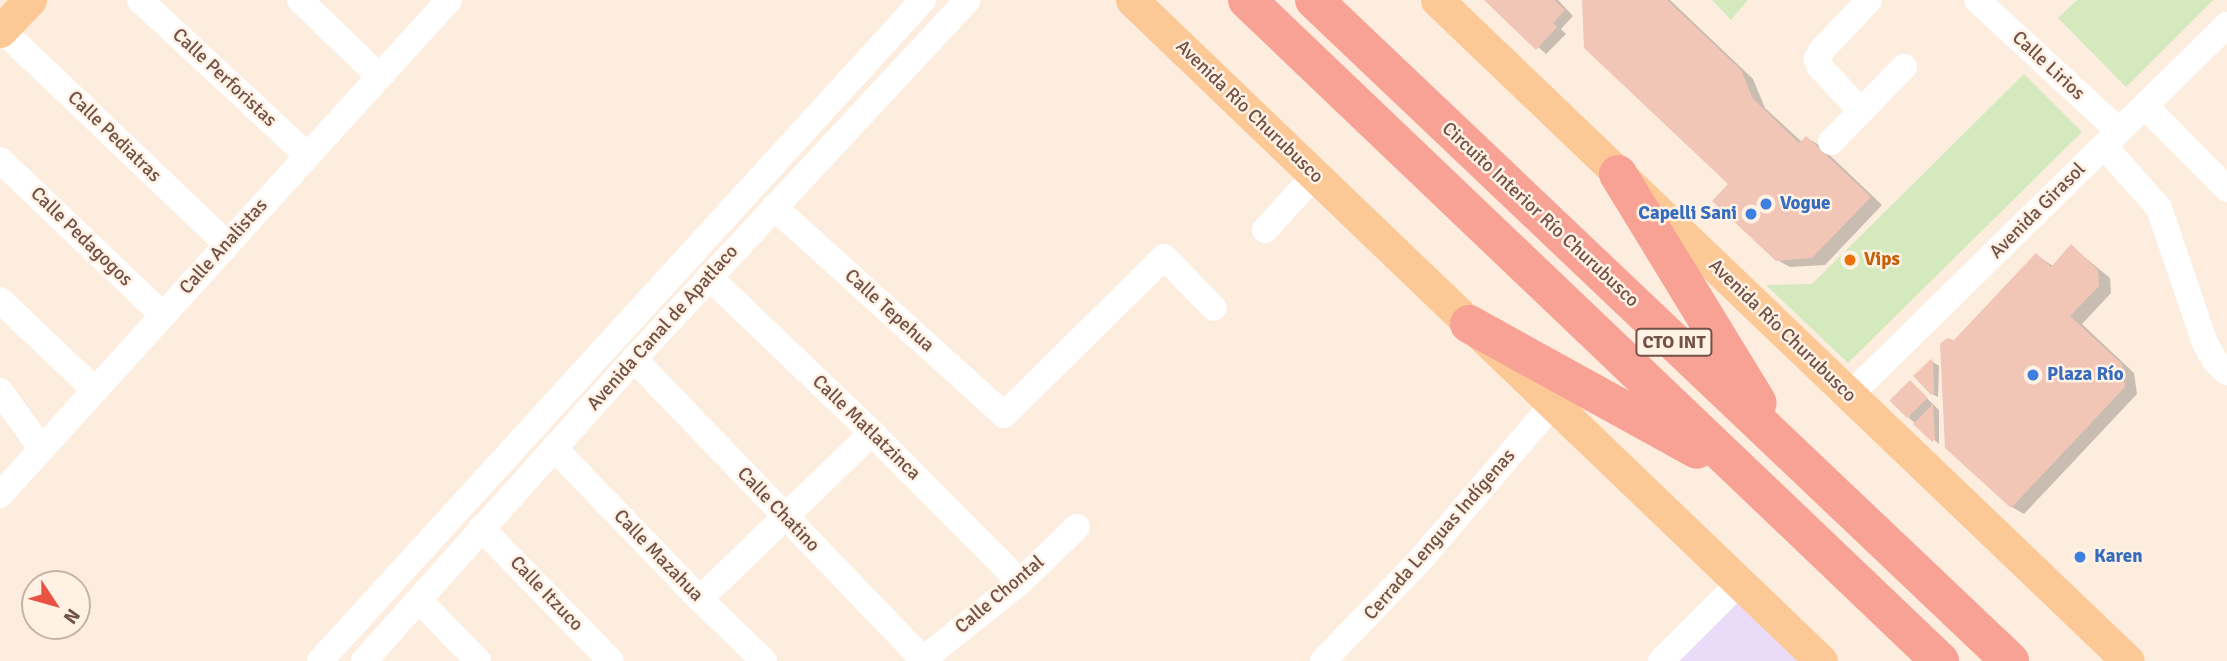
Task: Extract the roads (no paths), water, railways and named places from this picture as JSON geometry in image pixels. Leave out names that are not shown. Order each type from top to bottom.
[{"type":"highway","name":"CTO INT","points":[[1247,0],[1940,661]]},
{"type":"highway","name":"Circuito Interior Río Churubusco","points":[[1314,0],[2007,659]]},
{"type":"highway","points":[[1618,174],[1785,447]]},
{"type":"highway","points":[[1469,324],[1696,449],[1753,485]]},
{"type":"main road","points":[[1,30],[30,0]]},
{"type":"main road","name":"Avenida Río Churubusco","points":[[1132,0],[1821,661]]},
{"type":"main road","name":"Avenida Río Churubusco","points":[[1437,0],[2128,661]]},
{"type":"street","name":"Calle Perforistas","points":[[141,0],[307,155]]},
{"type":"street","points":[[300,0],[379,76]]},
{"type":"street","name":"Avenida Canal de Apatlaco","points":[[320,661],[923,0]]},
{"type":"street","name":"Avenida Canal de Apatlaco","points":[[364,661],[634,359],[968,0]]},
{"type":"street","points":[[1861,111],[1820,67],[1817,59],[1869,0]]},
{"type":"street","name":"Calle Lirios","points":[[1977,0],[2111,139],[2159,208],[2205,343],[2215,361],[2227,372]]},
{"type":"street","name":"Calle Analistas","points":[[0,495],[379,76],[440,3]]},
{"type":"street","name":"Avenida Girasol","points":[[1849,396],[2227,25]]},
{"type":"street","name":"Calle Pediatras","points":[[1,30],[227,244]]},
{"type":"street","points":[[1831,142],[1904,68]]},
{"type":"street","points":[[2145,106],[2226,192]]},
{"type":"street","name":"Calle Pedagogos","points":[[0,160],[163,315]]},
{"type":"street","points":[[1265,230],[1315,175]]},
{"type":"street","name":"Calle Tepehua","points":[[775,207],[1004,415],[1164,257],[1214,308]]},
{"type":"street","name":"Calle Matlatzinca","points":[[709,277],[872,433],[1020,582]]},
{"type":"street","points":[[0,300],[95,390]]},
{"type":"street","name":"Calle Chatino","points":[[634,359],[922,660]]},
{"type":"street","points":[[0,391],[41,448]]},
{"type":"street","name":"Cerrada Lenguas Indígenas","points":[[1322,661],[1422,558],[1553,404]]},
{"type":"street","points":[[700,600],[783,516],[872,433]]},
{"type":"street","name":"Calle Mazahua","points":[[554,448],[759,659]]},
{"type":"street","name":"Calle Chontal","points":[[922,660],[1020,582],[1077,527]]},
{"type":"street","name":"Calle Itzuco","points":[[481,528],[611,661]]},
{"type":"street","points":[[1661,661],[1739,583]]},
{"type":"street","points":[[419,600],[478,661]]},
{"type":"place","name":"Vogue","points":[[1766,204]]},
{"type":"place","name":"Capelli Sani","points":[[1751,214]]},
{"type":"place","name":"Vips","points":[[1850,260]]},
{"type":"place","name":"Plaza Río","points":[[2033,375]]},
{"type":"place","name":"Karen","points":[[2080,557]]}]
